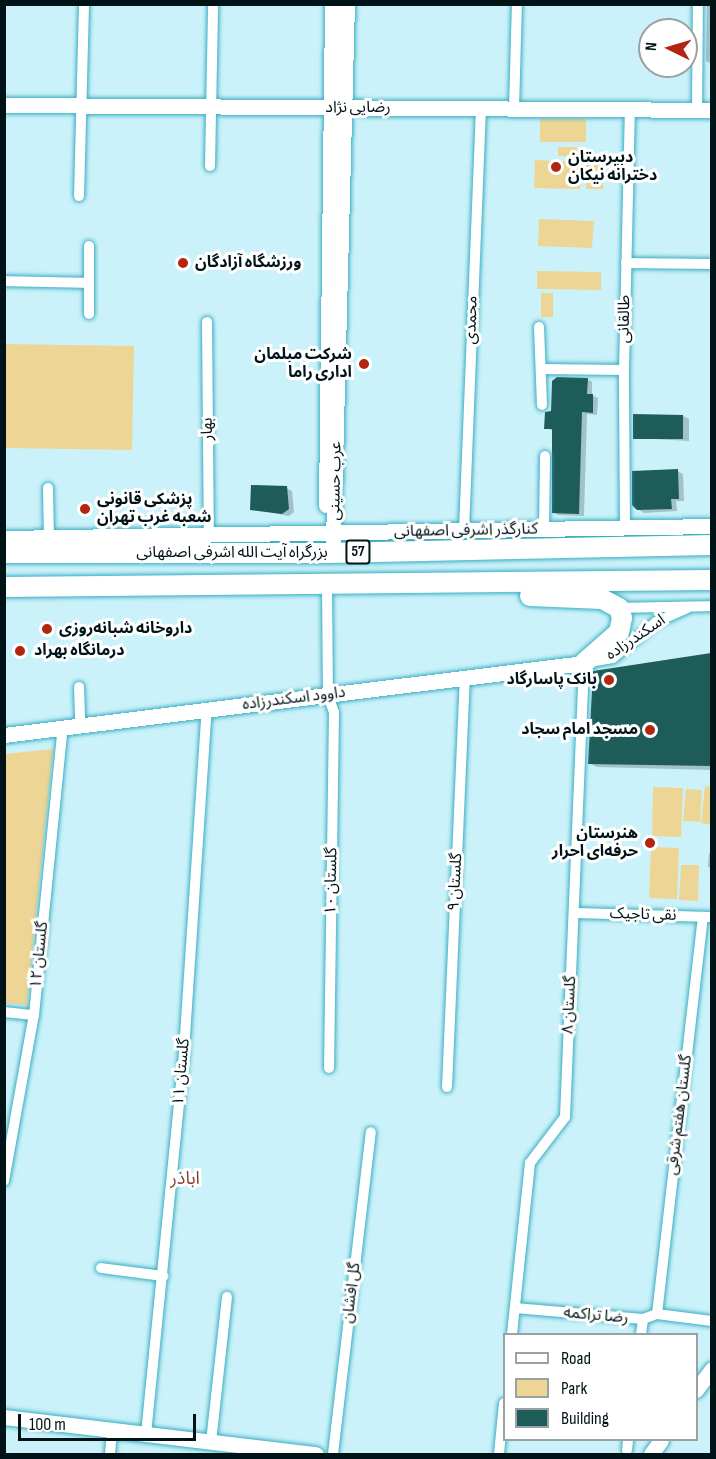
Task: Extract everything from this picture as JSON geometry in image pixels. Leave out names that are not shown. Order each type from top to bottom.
[{"type":"highway","name":"بزرگراه آیت الله اشرفی اصفهانی","points":[[4,553],[330,540],[711,545]]},
{"type":"highway","name":"بزرگراه آیت الله اشرفی اصفهانی","points":[[4,587],[486,585],[711,580]]},
{"type":"highway","points":[[486,585],[526,596],[602,599],[619,608],[622,618],[619,632],[584,663]]},
{"type":"street","points":[[79,196],[84,4]]},
{"type":"street","points":[[210,166],[213,4]]},
{"type":"street","name":"عرب حسینی","points":[[330,540],[336,107],[332,4]]},
{"type":"street","name":"عرب حسینی","points":[[336,107],[347,4]]},
{"type":"street","points":[[514,109],[517,4]]},
{"type":"street","points":[[698,4],[704,110]]},
{"type":"street","name":"رضایی نژاد","points":[[4,105],[704,110]]},
{"type":"street","name":"محمدی","points":[[464,531],[481,109]]},
{"type":"street","name":"طالقانی","points":[[625,528],[624,370],[630,110]]},
{"type":"street","points":[[89,246],[89,314]]},
{"type":"street","points":[[626,263],[711,264]]},
{"type":"street","points":[[4,281],[89,283]]},
{"type":"street","name":"بهار","points":[[207,322],[209,535]]},
{"type":"street","points":[[539,327],[542,405]]},
{"type":"street","points":[[541,369],[624,370]]},
{"type":"street","points":[[544,530],[545,456]]},
{"type":"street","points":[[48,488],[49,538]]},
{"type":"street","name":"کنارگذر اشرفی اصفهانی","points":[[4,538],[209,535],[330,540],[464,531],[711,526]]},
{"type":"street","name":"گلستان ۱۰","points":[[327,586],[328,695],[334,712],[330,1068]]},
{"type":"street","points":[[619,608],[711,606]]},
{"type":"street","name":"اسکندرزاده","points":[[584,663],[613,658],[656,622],[687,608]]},
{"type":"street","name":"داوود اسکندرزاده","points":[[4,735],[584,663]]},
{"type":"street","name":"گلستان ٨","points":[[512,1333],[531,1163],[534,1154],[565,1117],[584,663]]},
{"type":"street","name":"گلستان ۹","points":[[447,1087],[465,678]]},
{"type":"street","points":[[80,687],[81,725]]},
{"type":"street","name":"گلستان ۱۱","points":[[146,1434],[184,1051],[207,710]]},
{"type":"street","name":"گلستان ۱۲","points":[[4,1181],[34,1015],[63,727]]},
{"type":"street","name":"نقی تاجیک","points":[[574,913],[707,917]]},
{"type":"street","name":"گلستان هفتم شرقی","points":[[657,1314],[707,917]]},
{"type":"street","points":[[4,1012],[34,1015]]},
{"type":"street","name":"گل افشان","points":[[333,1455],[371,1132]]},
{"type":"street","points":[[101,1268],[163,1276]]},
{"type":"street","points":[[211,1442],[227,1297]]},
{"type":"street","name":"رضا تراکمه","points":[[515,1308],[643,1319],[657,1314],[711,1321]]},
{"type":"street","points":[[641,1333],[643,1319]]},
{"type":"street","points":[[698,1387],[711,1369]]},
{"type":"street","points":[[499,1455],[503,1413]]},
{"type":"street","points":[[4,1417],[316,1455]]},
{"type":"street","points":[[110,1455],[112,1430]]},
{"type":"street","points":[[651,1455],[660,1441]]},
{"type":"green space","points":[[540,119],[586,119],[586,142],[540,142]]},
{"type":"green space","points":[[558,147],[582,147],[582,157],[558,156]]},
{"type":"green space","points":[[586,158],[603,158],[603,189],[586,189]]},
{"type":"green space","points":[[535,160],[582,162],[580,189],[534,188]]},
{"type":"green space","points":[[539,219],[594,221],[592,248],[538,246]]},
{"type":"green space","points":[[537,271],[601,272],[601,290],[537,289]]},
{"type":"green space","points":[[541,293],[553,293],[553,317],[541,317]]},
{"type":"green space","points":[[5,344],[134,346],[132,450],[5,448]]},
{"type":"green space","points":[[53,749],[27,1005],[5,1003],[5,754]]},
{"type":"green space","points":[[705,786],[711,787],[711,825],[701,823]]},
{"type":"green space","points":[[653,787],[683,788],[681,837],[652,836]]},
{"type":"green space","points":[[686,789],[702,790],[700,822],[683,821]]},
{"type":"green space","points":[[651,847],[679,848],[677,899],[649,898]]},
{"type":"green space","points":[[681,865],[699,865],[698,901],[679,900]]},
{"type":"building","points":[[557,377],[588,378],[587,394],[593,394],[593,413],[582,412],[579,514],[552,513],[552,429],[544,429],[545,412],[551,411],[552,381]]},
{"type":"building","points":[[633,414],[683,415],[683,439],[633,439]]},
{"type":"building","points":[[678,469],[679,499],[671,499],[672,509],[637,510],[632,505],[632,471]]},
{"type":"building","points":[[251,485],[287,486],[289,509],[282,514],[250,510]]},
{"type":"building","name":"مسجد امام سجاد","points":[[711,653],[711,766],[588,764],[593,671]]},
{"type":"place","name":"دبیرستان دخترانه نیکان","points":[[556,167]]},
{"type":"place","name":"ورزشگاه آزادگان","points":[[183,263]]},
{"type":"place","name":"شرکت مبلمان اداری راما","points":[[364,364]]},
{"type":"place","name":"پزشکی قانونی شعبه غرب تهران","points":[[85,509]]},
{"type":"place","name":"داروخانه شبانه‌روزی","points":[[47,629]]},
{"type":"place","name":"درمانگاه بهراد","points":[[20,651]]},
{"type":"place","name":"بانک پاسارگاد","points":[[609,680]]},
{"type":"place","name":"مسجد امام سجاد","points":[[650,730]]},
{"type":"place","name":"هنرستان حرفه‌ای احرار","points":[[650,843]]},
{"type":"district","name":"اباذر","points":[[185,1179]]}]
